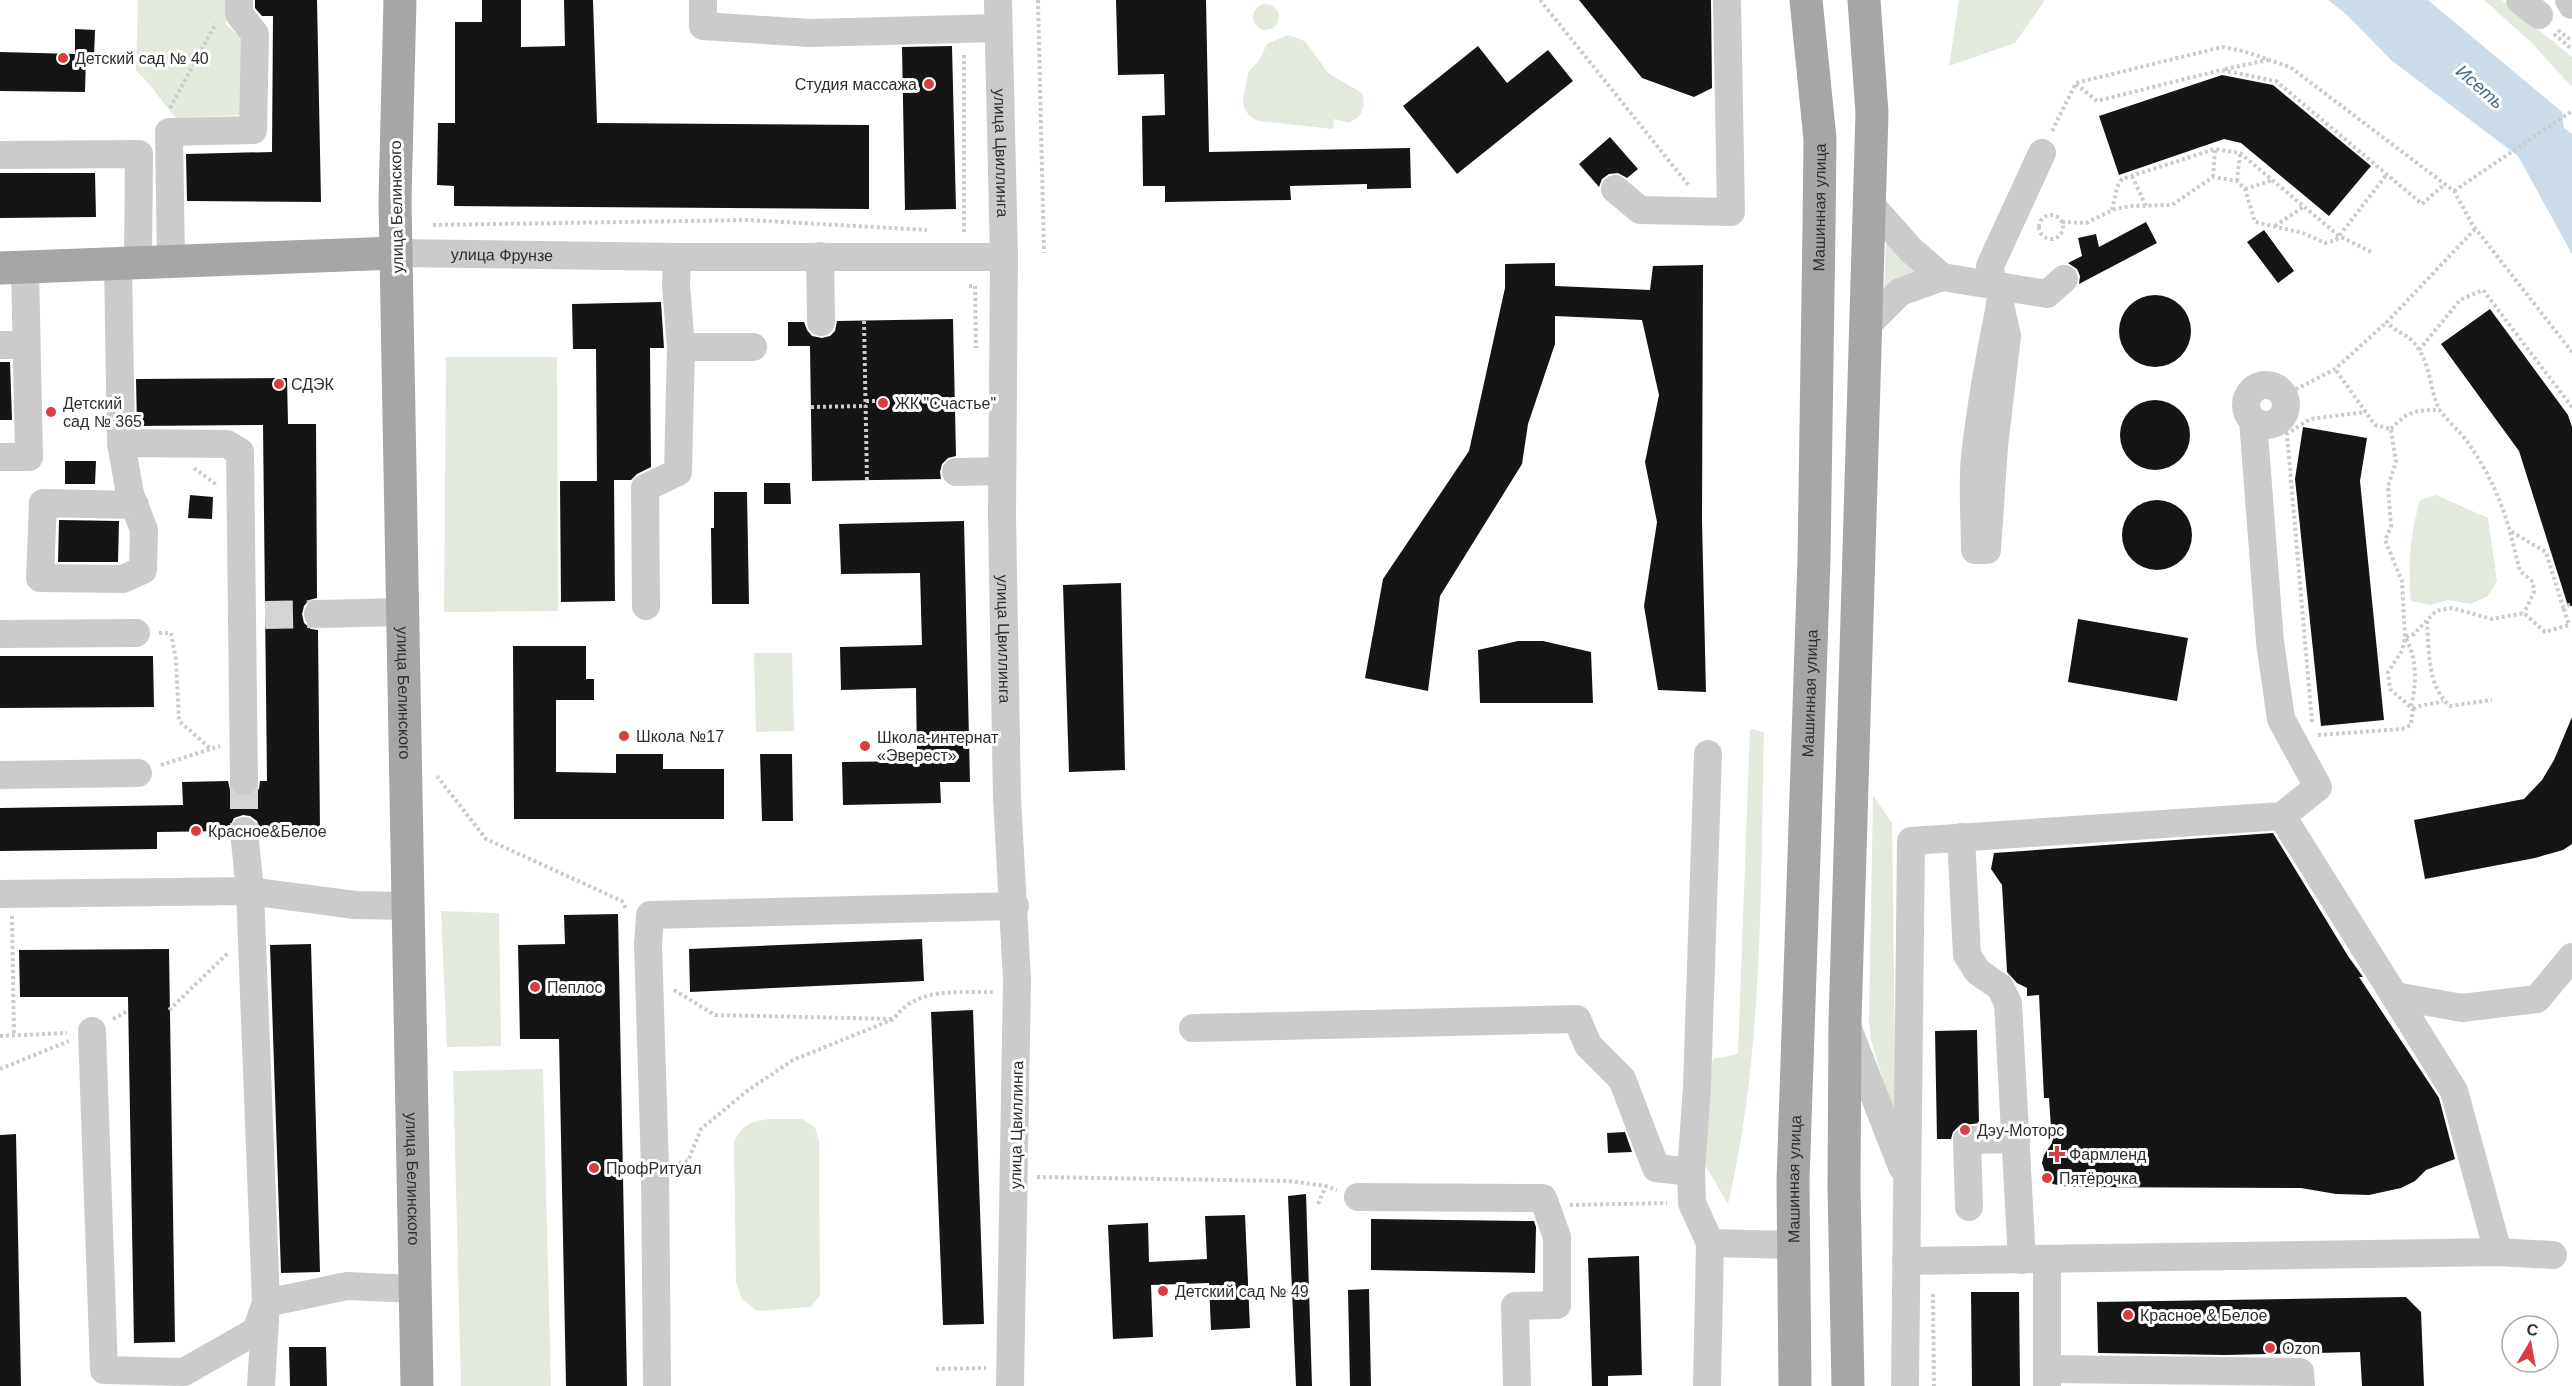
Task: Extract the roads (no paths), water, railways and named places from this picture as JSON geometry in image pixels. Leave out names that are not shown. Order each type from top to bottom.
[{"type":"main road","name":"улица Белинского","points":[[400,0],[395,141],[396,253],[417,1386]]},
{"type":"main road","name":"Машинная улица","points":[[1795,1386],[1792,1181],[1814,559],[1820,139],[1806,0]]},
{"type":"main road","points":[[1848,1386],[1845,1022],[1872,113],[1864,0]]},
{"type":"main road","name":"улица Фрунзе","points":[[13,267],[396,253]]},
{"type":"street","points":[[703,0],[703,26],[810,33],[998,28]]},
{"type":"street","name":"улица Цвиллинга","points":[[998,0],[1004,256],[1002,468],[1007,798],[1015,906],[1017,992],[1010,1377]]},
{"type":"street","points":[[1622,182],[1640,210],[1731,212],[1727,0]]},
{"type":"street","points":[[2569,0],[2572,5]]},
{"type":"street","points":[[171,263],[169,132],[253,130],[255,34],[239,14],[229,8]]},
{"type":"street","points":[[1999,292],[1975,459],[1975,550],[1987,550],[1994,446],[2007,336],[1999,292],[1990,266],[2042,153]]},
{"type":"street","points":[[0,155],[139,154],[128,264],[121,443],[130,494],[135,505]]},
{"type":"street","points":[[1870,204],[1911,250],[1942,277],[1999,292],[2047,294],[2064,279]]},
{"type":"street","name":"улица Фрунзе","points":[[396,253],[677,257],[1004,256]]},
{"type":"street","points":[[820,256],[821,322]]},
{"type":"street","points":[[646,606],[645,488],[678,472],[681,347],[676,285],[677,257]]},
{"type":"street","points":[[0,457],[29,457],[13,345],[13,267]]},
{"type":"street","points":[[1866,325],[1900,292],[1942,277]]},
{"type":"street","points":[[681,347],[753,347]]},
{"type":"street","points":[[1905,1386],[1919,1261],[1907,1180],[1911,841],[2282,816],[2319,787],[2280,719],[2270,642],[2253,420],[2268,425],[2282,418],[2286,411],[2285,395]]},
{"type":"street","points":[[121,443],[227,444],[240,452],[241,502],[253,615],[243,738],[244,781]]},
{"type":"street","points":[[956,469],[1002,468]]},
{"type":"street","points":[[318,614],[404,612]]},
{"type":"street","points":[[0,634],[136,633]]},
{"type":"street","points":[[1707,1386],[1710,1243],[1692,1203],[1691,1172],[1697,1087],[1708,754]]},
{"type":"street","points":[[0,775],[138,773]]},
{"type":"street","points":[[2282,816],[2454,1091],[2498,1252]]},
{"type":"street","points":[[244,831],[250,891],[266,1303],[261,1386]]},
{"type":"street","points":[[1961,837],[1967,955],[1978,972],[2000,987],[2008,1003],[2016,1139],[2035,1259],[2047,1378],[2300,1372],[2301,1386]]},
{"type":"street","points":[[6,894],[250,891],[355,904],[407,906]]},
{"type":"street","points":[[657,1386],[648,944],[650,915],[1015,906]]},
{"type":"street","points":[[2395,996],[2462,1008],[2537,999],[2572,957]]},
{"type":"street","points":[[1193,1028],[1577,1019],[1588,1045],[1622,1080],[1656,1168],[1691,1172]]},
{"type":"street","points":[[1845,1022],[1907,1180]]},
{"type":"street","points":[[92,1031],[104,1370],[184,1372],[256,1331],[266,1303]]},
{"type":"street","points":[[1969,1207],[1967,1140],[2016,1139]]},
{"type":"street","points":[[1358,1197],[1543,1198],[1557,1237],[1557,1305],[1515,1306],[1517,1386]]},
{"type":"street","points":[[1710,1243],[1793,1245]]},
{"type":"street","points":[[1919,1261],[2498,1252],[2553,1255]]},
{"type":"street","points":[[266,1303],[348,1286],[414,1289]]},
{"type":"water","name":"Исеть","points":[[2328,0],[2428,0],[2562,112],[2564,128],[2572,134],[2572,254],[2518,156],[2391,60],[2347,15]]},
{"type":"tunnel","points":[[265,615],[318,614]]},
{"type":"tunnel","points":[[244,781],[244,831]]},
{"type":"place","name":"Детский сад № 40","points":[[63,58]]},
{"type":"place","name":"Студия массажа","points":[[929,84]]},
{"type":"place","name":"СДЭК","points":[[279,384]]},
{"type":"place","name":"ЖК \"Счастье\"","points":[[883,403]]},
{"type":"place","name":"Детский сад № 365","points":[[51,412]]},
{"type":"place","name":"Школа №17","points":[[624,736]]},
{"type":"place","name":"Школа-интернат «Эверест»","points":[[865,746]]},
{"type":"place","name":"Красное&Белое","points":[[196,831]]},
{"type":"place","name":"Пеплос","points":[[535,987]]},
{"type":"place","name":"Дэу-Моторс","points":[[1965,1130]]},
{"type":"place","name":"Фармленд","points":[[2057,1154]]},
{"type":"place","name":"ПрофРитуал","points":[[594,1168]]},
{"type":"place","name":"Пятёрочка","points":[[2047,1178]]},
{"type":"place","name":"Детский сад № 49","points":[[1163,1291]]},
{"type":"place","name":"Красное & Белое","points":[[2128,1315]]},
{"type":"place","name":"Ozon","points":[[2270,1348]]}]
